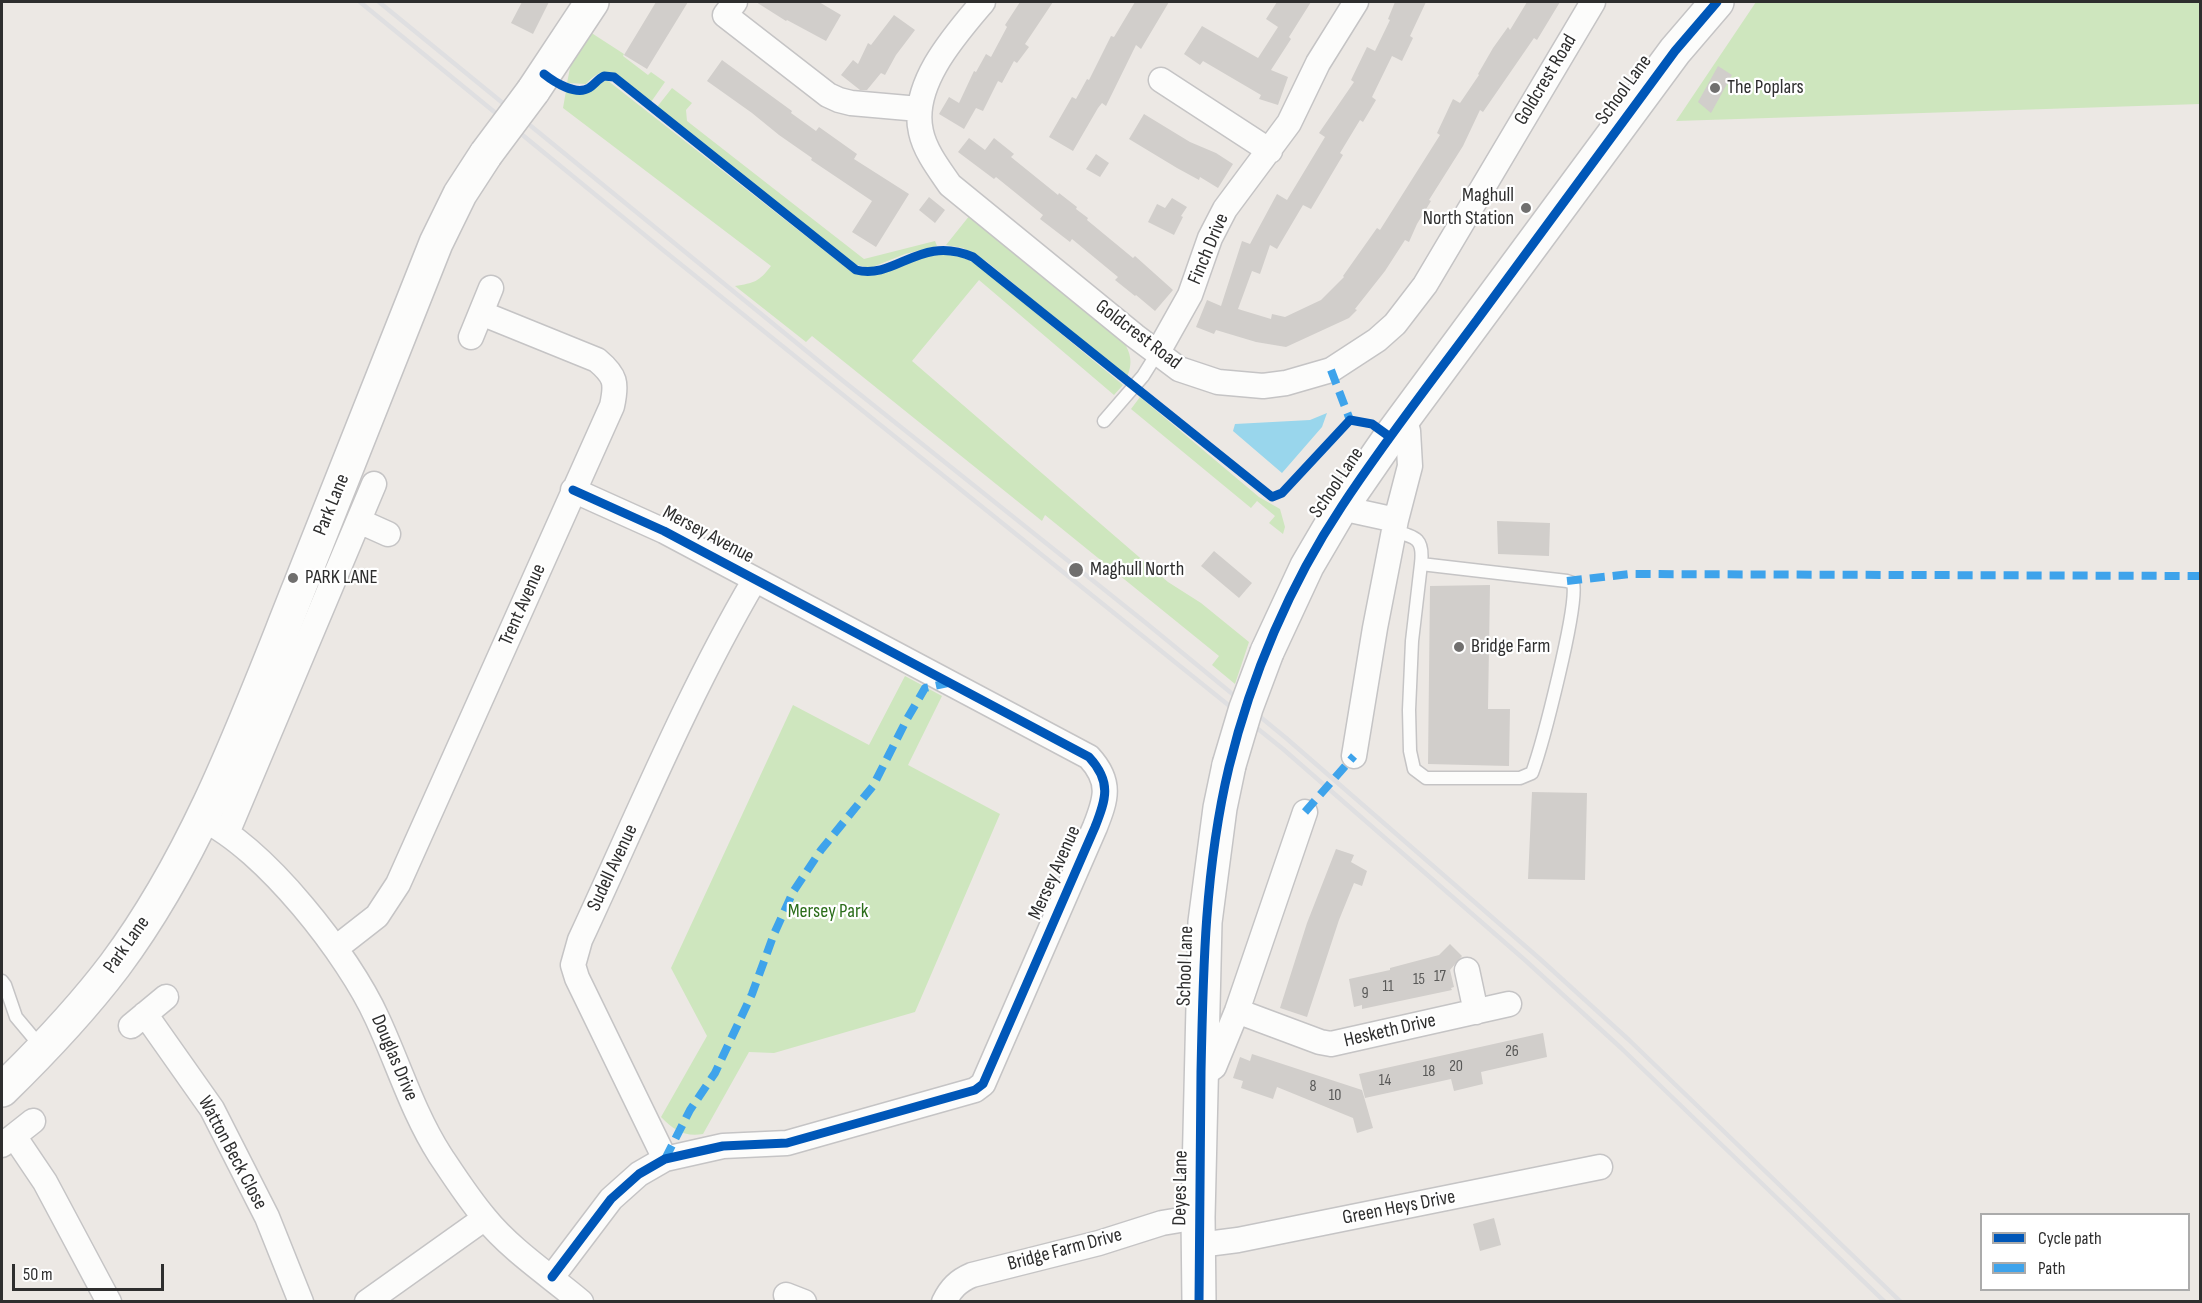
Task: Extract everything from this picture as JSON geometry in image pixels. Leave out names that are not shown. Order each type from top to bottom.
[{"type":"street","name":"Park Lane","points":[[214,826],[220,784],[440,235],[460,194],[486,154],[533,91],[592,2]]},
{"type":"street","points":[[735,2],[725,15],[828,94],[851,104],[919,109]]},
{"type":"street","name":"Goldcrest Road","points":[[983,2],[953,37],[925,87],[919,109],[921,134],[938,169],[950,185],[1179,369],[1224,383],[1263,386],[1286,383],[1331,370],[1377,340],[1395,324],[1425,285],[1593,2]]},
{"type":"street","name":"Finch Drive","points":[[1158,352],[1190,295],[1210,238],[1225,209],[1289,123],[1318,63],[1356,2]]},
{"type":"street","name":"School Lane","points":[[1201,1076],[1205,922],[1218,819],[1229,765],[1246,708],[1267,652],[1307,566],[1341,508],[1403,419],[1675,51],[1717,2]]},
{"type":"street","points":[[1161,80],[1270,151]]},
{"type":"street","points":[[471,337],[491,288]]},
{"type":"street","name":"Trent Avenue","points":[[336,948],[377,916],[398,884],[612,406],[614,379],[609,370],[597,360],[481,313]]},
{"type":"street","points":[[1354,756],[1375,628],[1395,525],[1410,466],[1408,431],[1403,419]]},
{"type":"street","name":"Park Lane","points":[[2,1090],[79,1009],[129,945],[174,874],[214,826],[359,521],[374,484]]},
{"type":"street","name":"Mersey Avenue","points":[[552,1277],[611,1199],[639,1174],[665,1158],[723,1146],[786,1143],[975,1090],[983,1084],[1095,827],[1106,795],[1104,779],[1089,757],[754,581],[664,531],[573,490]]},
{"type":"street","points":[[1341,508],[1395,525]]},
{"type":"street","name":"Park Lane","points":[[359,521],[388,534]]},
{"type":"street","name":"Sudell Avenue","points":[[665,1158],[577,978],[573,964],[580,940],[692,698],[726,628],[754,581]]},
{"type":"street","points":[[1201,1076],[1214,1067],[1237,1011],[1305,812]]},
{"type":"street","name":"Douglas Drive","points":[[214,826],[275,876],[336,948],[373,1009],[421,1121],[439,1153],[485,1218],[512,1245],[581,1302]]},
{"type":"street","points":[[1467,970],[1476,1012]]},
{"type":"street","name":"Watton Beck Close","points":[[166,998],[138,1020],[212,1109],[267,1217],[301,1302]]},
{"type":"street","name":"Hesketh Drive","points":[[1237,1011],[1331,1044],[1509,1004]]},
{"type":"street","name":"Deyes Lane","points":[[1199,1302],[1201,1076]]},
{"type":"street","points":[[33,1121],[8,1140],[45,1182],[109,1302]]},
{"type":"street","name":"Green Heys Drive","points":[[1198,1231],[1238,1240],[1600,1167]]},
{"type":"street","points":[[367,1302],[485,1218]]},
{"type":"street","name":"Bridge Farm Drive","points":[[944,1302],[951,1289],[960,1280],[972,1275],[1099,1243],[1162,1222],[1198,1231]]},
{"type":"lane","points":[[1104,421],[1143,376],[1158,352]]},
{"type":"lane","points":[[1395,525],[1420,542],[1422,552],[1412,642],[1409,710],[1411,760],[1414,770],[1426,778],[1520,778],[1532,773],[1565,644],[1574,597],[1573,584],[1567,581],[1421,564]]},
{"type":"lane","points":[[2,981],[16,1017],[43,1049]]},
{"type":"green space","points":[[1756,2],[2200,2],[2200,104],[1676,121]]},
{"type":"green space","points":[[590,32],[624,54],[623,56],[648,75],[651,72],[665,82],[651,102],[617,74],[600,73],[586,84],[567,83],[572,58]]},
{"type":"green space","points":[[607,80],[849,270],[863,275],[878,275],[929,256],[954,255],[967,259],[980,267],[1123,385],[1114,395],[979,280],[912,361],[1168,582],[1201,603],[1249,642],[1235,684],[1212,665],[1219,656],[1045,515],[1042,521],[812,336],[806,342],[735,286],[756,281],[771,266],[563,108],[566,91],[586,93]]},
{"type":"green space","points":[[672,88],[692,103],[686,110],[687,121],[864,259],[935,241],[937,246],[905,254],[870,268],[853,264],[657,107]]},
{"type":"green space","points":[[970,215],[1123,341],[1130,358],[1127,377],[986,261],[963,248],[946,245]]},
{"type":"green space","points":[[1140,397],[1259,497],[1280,509],[1285,527],[1283,534],[1269,523],[1275,516],[1257,501],[1251,508],[1131,409]]},
{"type":"green space","name":"Mersey Park","points":[[905,676],[942,696],[908,765],[1000,814],[915,1012],[774,1053],[749,1052],[703,1134],[680,1132],[661,1117],[707,1036],[671,968],[793,705],[869,745]]},
{"type":"water","points":[[1327,413],[1322,427],[1282,473],[1233,431],[1235,424],[1310,420]]},
{"type":"building","points":[[522,2],[549,2],[533,34],[511,23]]},
{"type":"building","points":[[656,2],[688,2],[647,69],[624,55]]},
{"type":"building","points":[[756,2],[819,2],[841,15],[826,41],[786,21]]},
{"type":"building","points":[[1020,2],[1053,2],[1025,44],[1029,47],[1017,63],[1014,61],[1002,83],[998,81],[983,111],[976,108],[964,129],[939,114],[949,97],[959,103],[974,71],[976,72],[986,54],[991,57],[1007,27],[1005,25]]},
{"type":"building","points":[[1135,2],[1169,2],[1141,49],[1136,45],[1106,106],[1102,103],[1098,108],[1073,151],[1049,137],[1072,97],[1076,99],[1087,79],[1089,80],[1111,36],[1114,37]]},
{"type":"building","points":[[1277,2],[1311,2],[1271,70],[1288,77],[1278,105],[1259,99],[1261,95],[1203,61],[1200,65],[1184,54],[1202,26],[1258,58],[1278,27],[1266,19]]},
{"type":"building","points":[[1395,2],[1426,2],[1410,36],[1413,38],[1402,61],[1392,56],[1372,97],[1376,100],[1363,122],[1360,120],[1340,153],[1343,155],[1311,209],[1303,205],[1277,249],[1270,245],[1260,274],[1252,271],[1238,309],[1271,319],[1272,314],[1285,317],[1321,300],[1344,277],[1377,228],[1380,230],[1440,135],[1437,133],[1453,99],[1460,103],[1479,75],[1493,48],[1508,27],[1510,30],[1527,2],[1560,2],[1537,40],[1534,38],[1483,112],[1480,110],[1463,146],[1429,200],[1431,201],[1409,242],[1405,240],[1385,271],[1355,309],[1357,310],[1349,318],[1286,347],[1256,342],[1216,330],[1214,334],[1196,327],[1207,300],[1221,306],[1242,241],[1250,244],[1277,194],[1287,200],[1325,137],[1319,133],[1354,82],[1351,80],[1367,47],[1375,51],[1390,20],[1388,19]]},
{"type":"building","points":[[894,15],[915,30],[896,55],[885,75],[881,73],[867,90],[860,90],[841,75],[853,60],[858,64],[868,43],[871,45]]},
{"type":"building","points":[[722,60],[816,131],[819,127],[857,154],[854,159],[909,194],[876,247],[852,232],[872,201],[811,160],[812,158],[707,81]]},
{"type":"building","name":"The Poplars","points":[[1718,66],[1732,75],[1711,113],[1698,102]]},
{"type":"building","points":[[1144,114],[1190,142],[1216,153],[1233,164],[1218,188],[1200,177],[1199,180],[1177,168],[1129,139]]},
{"type":"building","points":[[969,138],[985,150],[994,138],[1014,154],[1011,157],[1058,195],[1059,193],[1077,207],[1076,209],[1088,218],[1087,220],[1133,258],[1135,256],[1173,290],[1155,311],[1115,280],[1118,277],[1072,239],[1070,242],[1040,219],[1043,215],[996,177],[994,179],[958,152]]},
{"type":"building","points":[[1096,154],[1109,163],[1100,177],[1086,169]]},
{"type":"building","points":[[929,197],[945,210],[935,223],[919,210]]},
{"type":"building","points":[[1172,198],[1187,207],[1174,235],[1148,222],[1157,204],[1165,208]]},
{"type":"building","points":[[1497,521],[1550,523],[1549,556],[1498,554]]},
{"type":"building","points":[[1214,551],[1252,583],[1239,598],[1201,566]]},
{"type":"building","name":"Bridge Farm","points":[[1490,585],[1488,709],[1510,709],[1509,766],[1428,764],[1430,586]]},
{"type":"building","points":[[1532,792],[1587,793],[1585,880],[1528,879]]},
{"type":"building","points":[[1336,849],[1354,855],[1351,862],[1367,871],[1362,886],[1354,883],[1339,920],[1307,1017],[1280,1008],[1307,923]]},
{"type":"building","points":[[1450,944],[1462,956],[1450,970],[1454,987],[1451,988],[1452,990],[1362,1009],[1362,1005],[1354,1007],[1349,979],[1390,970],[1390,968],[1439,955]]},
{"type":"building","points":[[1543,1033],[1547,1057],[1481,1072],[1483,1084],[1454,1091],[1451,1079],[1365,1098],[1359,1074]]},
{"type":"building","points":[[1252,1054],[1362,1090],[1373,1128],[1357,1133],[1353,1118],[1277,1087],[1273,1099],[1241,1088],[1243,1081],[1233,1078],[1240,1057],[1250,1061]]},
{"type":"building","points":[[1494,1218],[1501,1245],[1480,1251],[1473,1224]]},
{"type":"railway","points":[[360,2],[663,250],[1283,749],[1526,961],[1621,1048],[1885,1302]]},
{"type":"railway","points":[[379,2],[1286,738],[1540,959],[1629,1040],[1901,1302]]},
{"type":"marked path","points":[[1331,370],[1350,420]]},
{"type":"marked path","points":[[1567,581],[1630,574],[2200,576]]},
{"type":"marked path","points":[[665,1159],[690,1110],[715,1073],[752,994],[774,934],[793,892],[821,850],[873,786],[925,688],[948,683]]},
{"type":"marked path","points":[[1305,812],[1354,756]]},
{"type":"cycle path","points":[[1199,1302],[1202,1033],[1204,957],[1210,880],[1229,767],[1249,699],[1274,632],[1323,536],[1358,482],[1675,51],[1717,2]]},
{"type":"cycle path","points":[[544,74],[559,84],[578,90],[589,88],[604,76],[614,77],[856,270],[884,269],[923,254],[938,251],[954,251],[973,257],[1272,497],[1282,493],[1350,420],[1372,424],[1390,437]]},
{"type":"cycle path","points":[[552,1277],[611,1199],[639,1174],[665,1159],[723,1146],[787,1143],[975,1090],[983,1084],[1095,827],[1105,791],[1101,775],[1089,757],[664,531],[573,490]]},
{"type":"place","name":"The Poplars","points":[[1715,88]]},
{"type":"place","name":"Maghull North Station","points":[[1526,208]]},
{"type":"place","name":"Maghull North","points":[[1076,570]]},
{"type":"place","name":"PARK LANE","points":[[293,578]]},
{"type":"place","name":"Bridge Farm","points":[[1459,647]]}]
